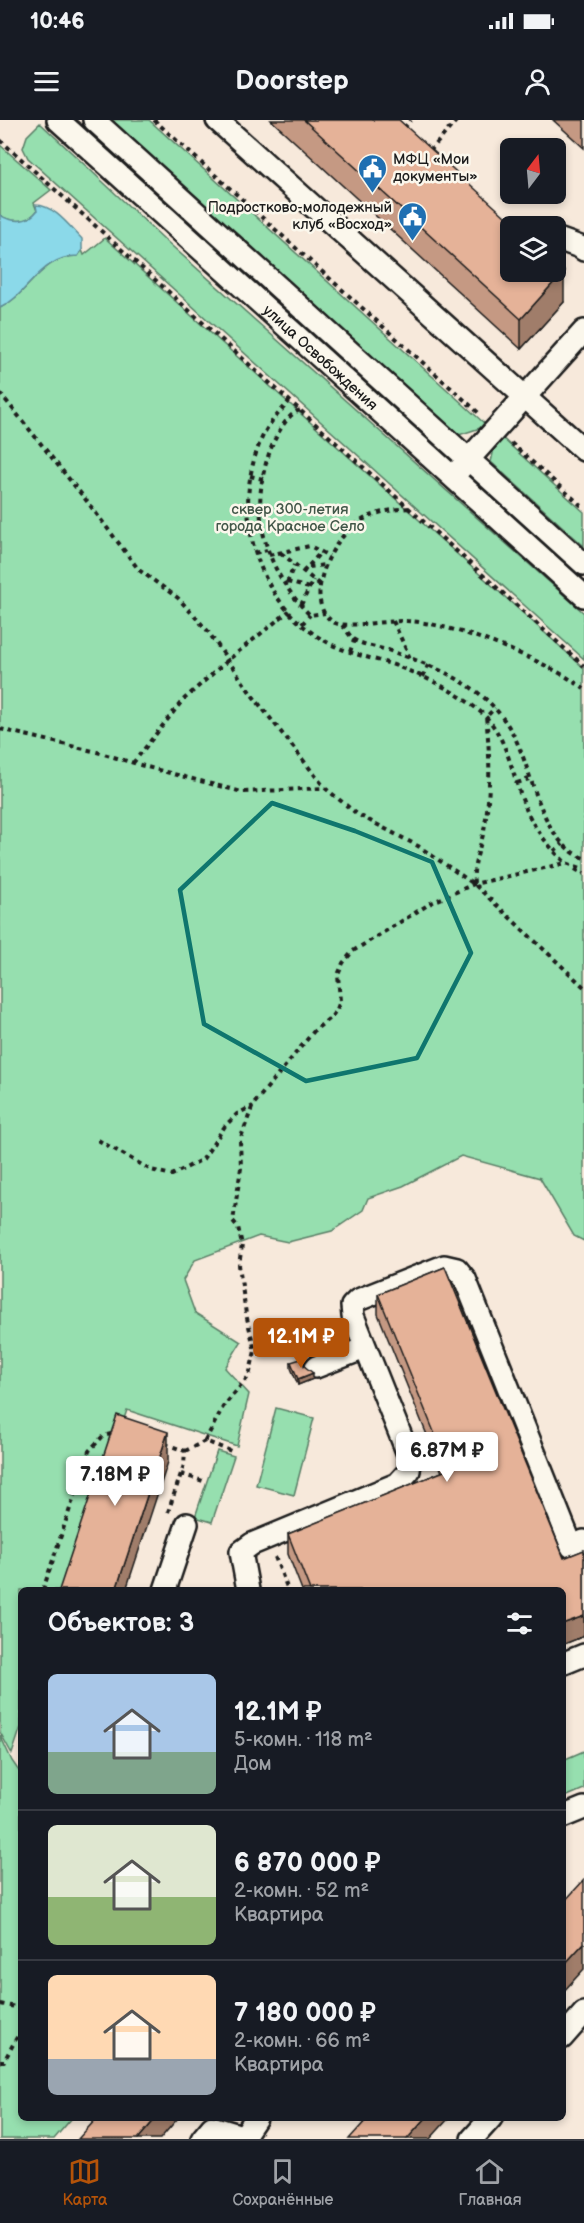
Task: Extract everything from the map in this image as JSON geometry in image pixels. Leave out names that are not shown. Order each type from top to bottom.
[{"type":"street","name":"улица Освобождения","points":[[94,120],[584,564]]},
{"type":"street","points":[[217,120],[584,450]]},
{"type":"street","name":"улица Освобождения","points":[[66,123],[584,596]]},
{"type":"street","points":[[566,242],[584,250]]},
{"type":"street","points":[[453,478],[584,331]]},
{"type":"street","points":[[247,1587],[241,1552],[252,1544],[397,1484],[409,1471],[410,1459],[365,1348],[353,1316],[352,1306],[357,1300],[444,1266],[457,1269],[465,1279],[572,1546],[584,1541]]},
{"type":"street","points":[[316,1367],[365,1348]]},
{"type":"street","points":[[166,1587],[177,1520]]},
{"type":"street","points":[[566,1662],[584,1655]]},
{"type":"street","points":[[566,1815],[584,1808]]},
{"type":"street","points":[[566,2033],[584,2013]]},
{"type":"street","points":[[202,2139],[212,2127],[242,2138],[254,2121]]},
{"type":"street","points":[[472,2139],[488,2121]]},
{"type":"path","points":[[154,120],[584,508]]},
{"type":"path","points":[[401,131],[411,120]]},
{"type":"path","points":[[427,155],[457,120]]},
{"type":"path","points":[[0,140],[584,666]]},
{"type":"path","points":[[0,393],[139,570],[178,598],[207,630],[325,788],[357,814],[418,846],[474,884],[584,987]]},
{"type":"path","points":[[290,400],[267,427],[257,449],[247,495],[248,523],[255,553],[268,583],[289,611],[302,624],[325,640],[350,652],[423,676],[457,694],[486,717],[503,744],[533,824],[566,863],[584,874]]},
{"type":"path","points":[[300,410],[284,423],[269,456],[263,478],[261,514],[268,553],[300,605],[310,615]]},
{"type":"path","points":[[250,476],[263,478]]},
{"type":"path","points":[[409,508],[387,510],[362,519],[342,536],[329,556],[320,585],[320,598],[325,613],[334,622],[342,625],[393,621],[424,622],[444,626],[549,666],[584,689]]},
{"type":"path","points":[[255,553],[280,553],[310,546],[329,556]]},
{"type":"path","points":[[303,572],[321,552]]},
{"type":"path","points":[[280,553],[320,585]]},
{"type":"path","points":[[286,584],[294,565]]},
{"type":"path","points":[[308,567],[326,565]]},
{"type":"path","points":[[300,605],[313,580]]},
{"type":"path","points":[[286,584],[309,588]]},
{"type":"path","points":[[133,763],[183,700],[289,611]]},
{"type":"path","points":[[302,624],[310,615],[325,613]]},
{"type":"path","points":[[393,621],[410,658]]},
{"type":"path","points":[[342,625],[354,640],[428,665],[463,683],[495,708],[514,735],[542,810],[563,844],[583,858]]},
{"type":"path","points":[[350,652],[354,640]]},
{"type":"path","points":[[423,676],[428,665]]},
{"type":"path","points":[[578,684],[584,682]]},
{"type":"path","points":[[486,717],[495,708]]},
{"type":"path","points":[[474,884],[473,868],[485,825],[489,785],[486,717]]},
{"type":"path","points":[[0,729],[97,752],[242,792],[325,788]]},
{"type":"path","points":[[517,783],[530,779]]},
{"type":"path","points":[[554,851],[563,844]]},
{"type":"path","points":[[155,1441],[185,1451],[206,1441],[223,1407],[249,1376],[255,1351],[246,1314],[239,1265],[242,1245],[238,1227],[233,1221],[241,1168],[240,1140],[253,1105],[314,1031],[337,1009],[340,1001],[338,975],[343,963],[353,951],[431,903],[474,884],[566,863],[584,869]]},
{"type":"path","points":[[98,1140],[150,1170],[172,1175],[203,1160],[225,1126],[237,1114],[253,1105]]},
{"type":"path","points":[[45,1587],[89,1451],[103,1436],[126,1431]]},
{"type":"path","points":[[206,1441],[231,1451]]},
{"type":"path","points":[[177,1520],[185,1451]]},
{"type":"path","points":[[181,1474],[203,1481]]},
{"type":"path","points":[[267,1538],[287,1587]]},
{"type":"path","points":[[0,2004],[18,2007]]},
{"type":"path","points":[[0,2061],[4,2061],[18,2035]]},
{"type":"highlighted area","points":[[272,803],[355,831],[432,862],[471,953],[417,1058],[306,1081],[204,1024],[180,890]]},
{"type":"green space","points":[[111,120],[149,120],[484,423],[480,428],[459,435]]},
{"type":"green space","points":[[40,123],[164,239],[584,613],[584,659],[28,158],[23,148],[27,136]]},
{"type":"green space","points":[[0,145],[51,190],[34,203],[37,211],[25,220],[5,218],[0,215]]},
{"type":"green space","name":"сквер 300-летия города Красное Село","points":[[105,238],[584,668],[584,1241],[574,1236],[540,1178],[461,1156],[403,1186],[368,1198],[363,1210],[332,1231],[288,1242],[259,1236],[195,1260],[183,1280],[195,1313],[241,1342],[225,1368],[249,1394],[237,1446],[127,1410],[67,1587],[18,1587],[18,1736],[12,1754],[0,1732],[0,308],[10,302],[54,262],[78,256],[82,250],[84,255]]},
{"type":"green space","points":[[500,436],[584,512],[584,546],[491,462],[496,440]]},
{"type":"green space","points":[[276,1408],[314,1418],[294,1495],[256,1485]]},
{"type":"green space","points":[[217,1451],[234,1456],[212,1522],[195,1517]]},
{"type":"green space","points":[[0,1735],[18,1770],[18,2121],[69,2121],[54,2139],[0,2139]]},
{"type":"green space","points":[[584,1751],[584,1789],[566,1797],[566,1759]]},
{"type":"water","points":[[36,205],[49,209],[67,223],[82,239],[82,250],[78,256],[54,262],[44,269],[10,302],[0,308],[0,215],[15,220],[25,220],[37,211]]},
{"type":"building","points":[[304,120],[399,120],[505,216],[500,216],[500,282],[554,282],[521,319]]},
{"type":"building","points":[[445,1267],[564,1558],[584,1550],[584,1616],[566,1623],[566,1587],[309,1587],[288,1534],[449,1469],[378,1294]]},
{"type":"building","points":[[304,1358],[304,1366],[313,1373],[298,1379],[291,1362]]},
{"type":"building","points":[[117,1415],[168,1432],[117,1587],[60,1587]]},
{"type":"building","points":[[584,1880],[584,1943],[566,1963],[566,1900]]},
{"type":"building","points":[[94,2121],[153,2121],[138,2139],[78,2139]]},
{"type":"building","points":[[365,2121],[423,2121],[407,2139],[349,2139]]},
{"type":"place","name":"МФЦ «Мои документы»","points":[[372,194]]},
{"type":"place","name":"Подростково-молодежный клуб «Восход»","points":[[413,242]]}]
